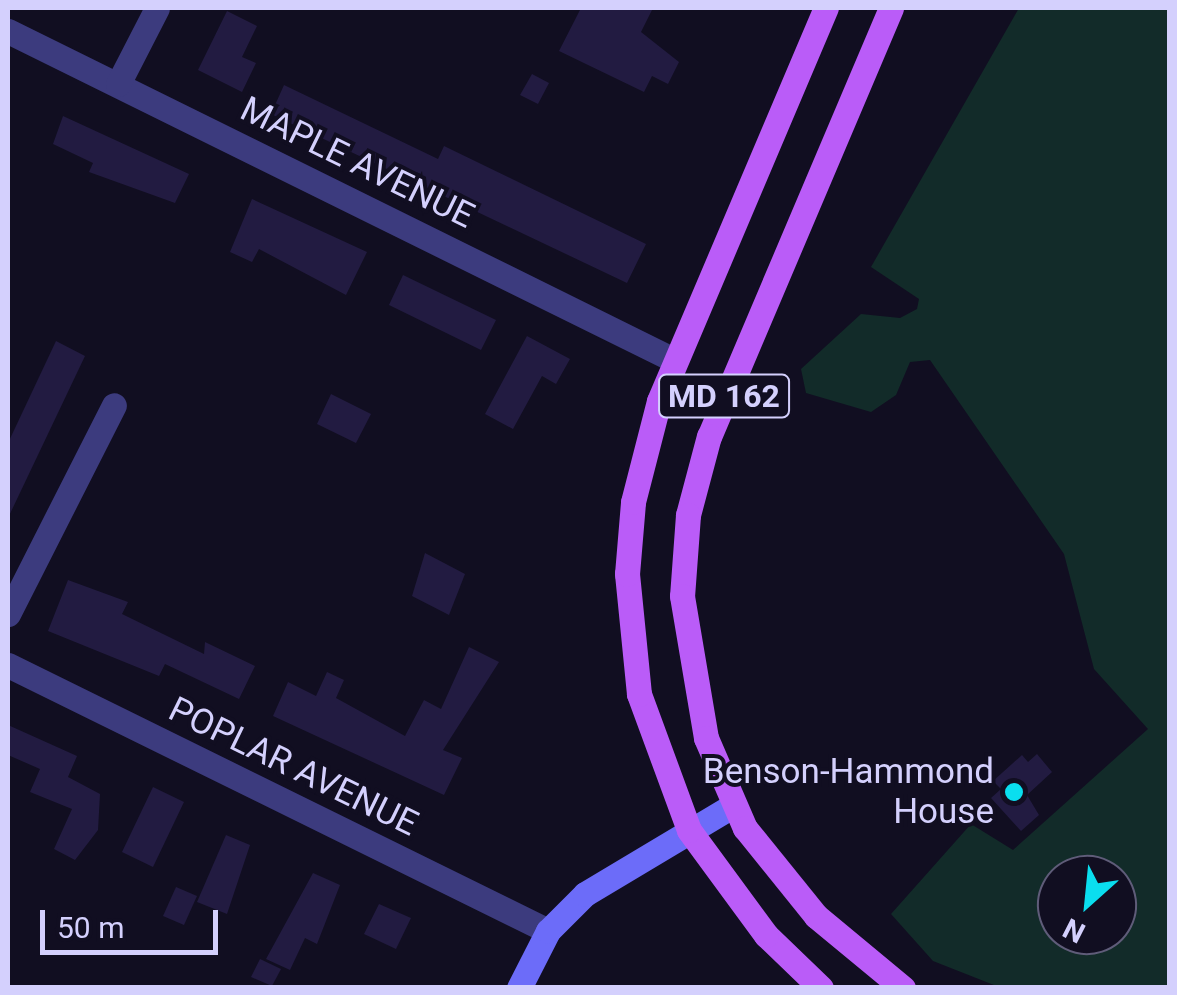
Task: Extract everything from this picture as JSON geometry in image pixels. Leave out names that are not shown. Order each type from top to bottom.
[{"type":"main road","name":"MD 162","points":[[822,988],[766,935],[689,830],[638,694],[627,574],[640,466],[674,360],[826,8]]},
{"type":"main road","name":"MD 162","points":[[891,8],[728,386],[690,501],[684,634],[706,738],[732,806],[816,916],[902,988]]},
{"type":"main road","points":[[519,988],[548,931],[601,882],[732,806]]},
{"type":"street","points":[[118,84],[156,8]]},
{"type":"street","name":"MAPLE AVENUE","points":[[8,31],[674,360]]},
{"type":"street","points":[[8,614],[114,405]]},
{"type":"street","name":"POPLAR AVENUE","points":[[8,666],[548,931]]},
{"type":"green space","points":[[1019,8],[1169,8],[1169,987],[999,987],[933,961],[891,914],[971,824],[1013,850],[1148,729],[1094,669],[1064,554],[930,360],[910,362],[896,395],[871,412],[806,393],[801,369],[861,314],[900,318],[917,309],[919,299],[871,267]]},
{"type":"building","points":[[581,8],[653,8],[641,32],[679,62],[668,84],[652,76],[644,92],[559,51]]},
{"type":"building","points":[[227,11],[257,26],[242,57],[256,63],[242,92],[198,70]]},
{"type":"building","points":[[532,74],[549,83],[538,104],[520,95]]},
{"type":"building","points":[[284,85],[438,159],[444,146],[646,244],[627,283],[271,114]]},
{"type":"building","points":[[63,116],[189,174],[175,203],[89,172],[93,163],[53,144]]},
{"type":"building","points":[[252,199],[367,252],[346,295],[259,249],[252,262],[230,252]]},
{"type":"building","points":[[403,275],[496,320],[481,350],[389,305]]},
{"type":"building","points":[[527,336],[570,359],[556,384],[542,376],[513,429],[485,414]]},
{"type":"building","points":[[56,341],[85,356],[8,518],[8,443]]},
{"type":"building","points":[[331,394],[371,414],[356,443],[317,424]]},
{"type":"building","points":[[425,553],[465,574],[449,615],[412,596]]},
{"type":"building","points":[[68,580],[128,602],[122,614],[204,654],[205,642],[255,666],[239,699],[165,664],[159,676],[48,631]]},
{"type":"building","points":[[469,647],[499,662],[443,750],[462,758],[444,795],[273,716],[288,682],[316,696],[327,672],[344,680],[336,698],[405,736],[424,700],[441,709]]},
{"type":"building","points":[[8,725],[77,756],[68,777],[100,794],[98,830],[75,860],[54,849],[72,809],[30,792],[40,769],[8,755]]},
{"type":"building","name":"Benson-Hammond House","points":[[1037,754],[1052,772],[1027,795],[1039,815],[1021,831],[991,798],[1001,789],[993,781],[1022,755],[1028,762]]},
{"type":"building","points":[[153,787],[184,802],[153,867],[122,852]]},
{"type":"building","points":[[226,835],[250,845],[227,914],[197,902]]},
{"type":"building","points":[[313,873],[340,885],[317,944],[305,938],[290,970],[266,959]]},
{"type":"building","points":[[176,887],[197,896],[184,925],[163,916]]},
{"type":"building","points":[[379,904],[411,918],[396,949],[364,934]]},
{"type":"building","points":[[260,959],[281,969],[272,986],[251,977]]},
{"type":"place","name":"Benson-Hammond House","points":[[1014,792]]}]
